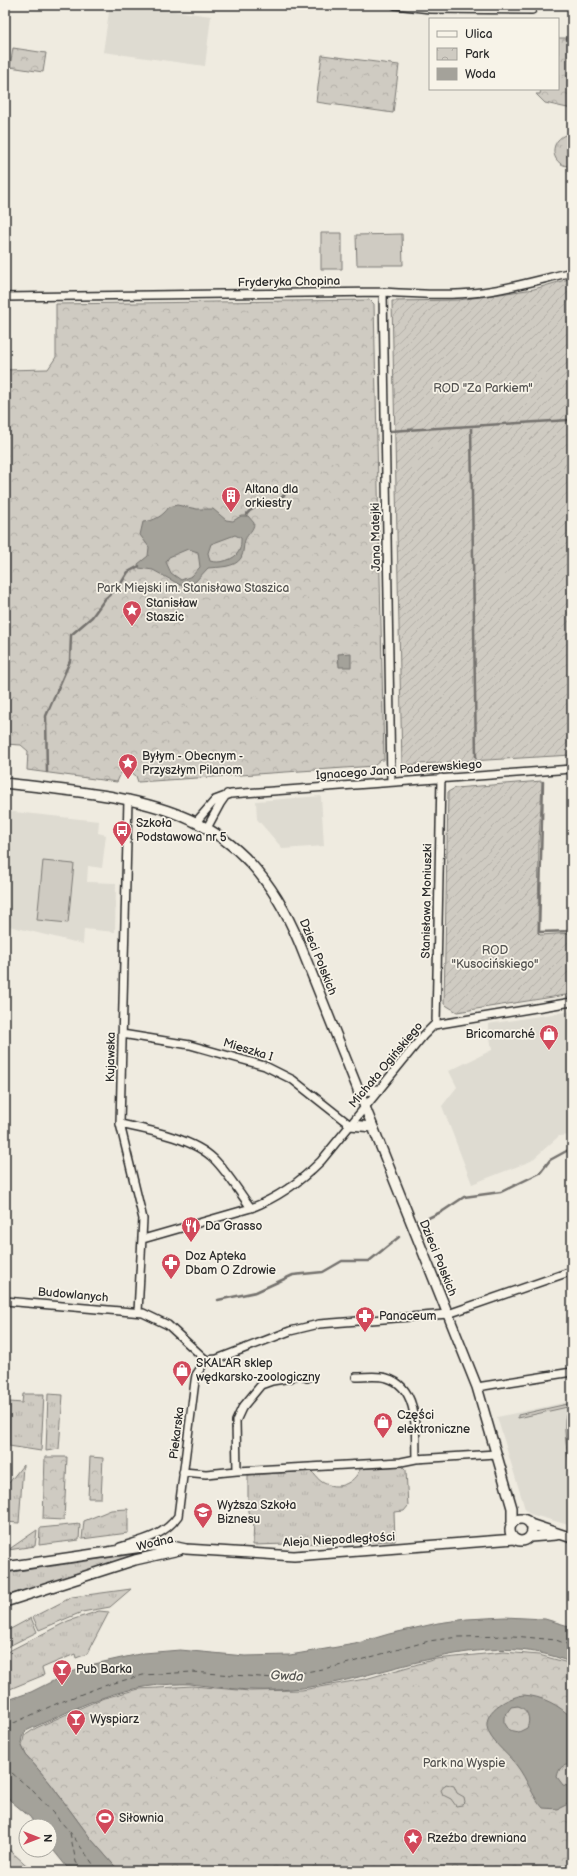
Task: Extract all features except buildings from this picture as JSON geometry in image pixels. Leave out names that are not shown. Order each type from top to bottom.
[{"type":"street","points":[[395,5],[532,10]]},
{"type":"street","name":"Fryderyka Chopina","points":[[5,298],[383,292],[418,294],[482,292],[572,272]]},
{"type":"street","name":"Jana Matejki","points":[[383,292],[391,782]]},
{"type":"street","name":"Ignacego Jana Paderewskiego","points":[[196,822],[212,802],[227,794],[572,769]]},
{"type":"street","name":"Stanisława Moniuszki","points":[[436,1024],[441,778]]},
{"type":"street","name":"Dzieci Polskich","points":[[5,782],[98,794],[128,799],[160,807],[207,828],[232,846],[252,864],[266,881],[282,905],[299,942],[448,1314],[477,1388],[512,1508]]},
{"type":"street","points":[[207,828],[227,794]]},
{"type":"street","name":"Kujawska","points":[[128,799],[120,1124],[143,1219],[138,1312]]},
{"type":"street","name":"Michała Ogińskiego","points":[[143,1238],[251,1208],[265,1202],[306,1174],[321,1160],[427,1030],[436,1024],[572,1002]]},
{"type":"street","name":"Mieszka I","points":[[122,1034],[190,1045],[265,1066],[293,1080],[350,1125]]},
{"type":"street","points":[[358,1091],[378,1090]]},
{"type":"street","points":[[120,1124],[186,1142],[205,1152],[214,1160],[251,1208]]},
{"type":"street","points":[[350,1125],[373,1127]]},
{"type":"street","points":[[138,1312],[153,1316],[168,1325],[206,1360],[216,1359],[290,1331],[314,1325],[448,1314],[572,1271]]},
{"type":"street","name":"Budowlanych","points":[[5,1301],[138,1312]]},
{"type":"street","name":"Piekarska","points":[[107,1551],[152,1538],[166,1530],[172,1523],[180,1508],[183,1472],[196,1375],[206,1360]]},
{"type":"street","points":[[477,1388],[572,1372]]},
{"type":"street","points":[[356,1377],[387,1378],[400,1386],[409,1397],[415,1421],[416,1459]]},
{"type":"street","points":[[237,1471],[236,1422],[242,1408],[261,1385],[272,1381],[291,1378]]},
{"type":"street","points":[[183,1472],[206,1474],[401,1462],[416,1459],[496,1454]]},
{"type":"street","points":[[512,1508],[521,1519],[530,1524],[568,1537]]},
{"type":"street","points":[[512,1508],[513,1531],[521,1541],[530,1537],[568,1537]]},
{"type":"street","points":[[513,1531],[521,1519]]},
{"type":"street","points":[[530,1524],[532,1530],[530,1537]]},
{"type":"street","name":"Aleja Niepodległości","points":[[184,1549],[294,1556],[496,1540],[513,1531]]},
{"type":"street","name":"Wodna","points":[[5,1567],[133,1547],[167,1546],[184,1549]]},
{"type":"street","points":[[133,1547],[141,1550],[143,1553],[142,1556],[135,1560]]},
{"type":"street","name":"Wodna","points":[[5,1602],[135,1560],[184,1549]]},
{"type":"shaded area","points":[[110,5],[131,5],[211,16],[205,66],[103,52]]},
{"type":"shaded area","points":[[321,796],[324,846],[283,849],[257,819],[256,801]]},
{"type":"shaded area","points":[[5,811],[99,821],[98,833],[106,835],[102,868],[88,866],[87,882],[116,883],[115,932],[84,929],[83,944],[5,925]]},
{"type":"shaded area","points":[[572,1011],[572,1135],[559,1136],[531,1161],[472,1184],[442,1106],[457,1087],[449,1071],[492,1050],[488,1024]]},
{"type":"shaded area","points":[[572,1401],[572,1526],[530,1514],[525,1509],[497,1417]]},
{"type":"green space","points":[[559,38],[572,38],[572,109],[545,103],[536,94],[540,94],[541,90],[559,90]]},
{"type":"green space","points":[[13,48],[46,53],[43,72],[10,67]]},
{"type":"green space","points":[[322,55],[399,65],[393,113],[316,102]]},
{"type":"green space","points":[[565,135],[572,135],[572,166],[565,166],[560,163],[554,154],[556,144],[559,139]]},
{"type":"green space","points":[[321,233],[342,233],[342,269],[321,269]]},
{"type":"green space","points":[[402,234],[403,265],[357,265],[356,235]]},
{"type":"green space","name":"ROD \"Za Parkiem\"","points":[[572,278],[572,755],[402,765],[392,301],[459,300],[534,289]]},
{"type":"green space","name":"Park Miejski im. Stanisława Staszica","points":[[370,300],[374,304],[384,760],[381,760],[374,766],[138,782],[136,776],[130,771],[121,773],[117,782],[27,770],[28,751],[21,745],[5,744],[5,370],[48,369],[56,357],[56,304]]},
{"type":"green space","name":"ROD \"Kusocińskiego\"","points":[[542,781],[539,844],[538,933],[540,935],[572,933],[572,994],[457,1012],[444,1004],[448,792],[455,788]]},
{"type":"green space","points":[[43,861],[74,864],[68,923],[37,920]]},
{"type":"green space","points":[[23,1394],[44,1394],[41,1451],[9,1446],[10,1402],[22,1403]]},
{"type":"green space","points":[[48,1394],[63,1395],[59,1449],[46,1451]]},
{"type":"green space","points":[[572,1403],[572,1406],[518,1418],[518,1415]]},
{"type":"green space","points":[[572,1407],[569,1423],[572,1468],[567,1452],[565,1438],[565,1419]]},
{"type":"green space","points":[[45,1457],[67,1457],[64,1520],[43,1519]]},
{"type":"green space","points":[[90,1457],[103,1458],[101,1498],[88,1498]]},
{"type":"green space","points":[[23,1465],[19,1523],[5,1522],[5,1488]]},
{"type":"green space","points":[[402,1466],[406,1470],[408,1506],[404,1511],[394,1512],[395,1541],[253,1545],[254,1519],[248,1512],[248,1475],[311,1471],[322,1482],[328,1485],[339,1486],[354,1479],[360,1469]]},
{"type":"green space","points":[[128,1509],[128,1533],[82,1539],[84,1521],[111,1510]]},
{"type":"green space","points":[[80,1524],[79,1540],[39,1545],[40,1528]]},
{"type":"green space","points":[[37,1530],[35,1546],[8,1550]]},
{"type":"green space","points":[[134,1554],[138,1555],[136,1558],[5,1596],[5,1573]]},
{"type":"green space","points":[[131,1589],[110,1607],[82,1612],[39,1630],[33,1617],[72,1597]]},
{"type":"green space","points":[[99,1611],[109,1612],[87,1654],[76,1658],[75,1654],[42,1668],[44,1675],[5,1691],[5,1653],[68,1621]]},
{"type":"green space","points":[[31,1618],[37,1632],[5,1648],[5,1632]]},
{"type":"green space","name":"Park na Wyspie","points":[[504,1652],[539,1655],[572,1664],[572,1871],[119,1871],[91,1839],[50,1783],[26,1755],[22,1746],[24,1736],[36,1728],[104,1698],[139,1689],[193,1686],[250,1691],[302,1690],[365,1679],[436,1659]]},
{"type":"green space","points":[[446,1784],[454,1786],[457,1793],[464,1797],[465,1802],[462,1805],[456,1806],[451,1799],[443,1795],[441,1790]]},
{"type":"green space","points":[[5,1846],[33,1871],[5,1871]]},
{"type":"water","points":[[177,505],[197,509],[213,509],[226,520],[233,521],[241,516],[248,516],[254,525],[245,540],[241,558],[235,564],[208,568],[195,582],[184,587],[153,570],[139,568],[138,564],[148,556],[149,547],[140,535],[143,522],[158,518],[169,507]],"holes":[[[235,535],[241,538],[240,548],[237,554],[230,559],[218,562],[210,561],[208,553],[211,544]],[[188,549],[198,552],[200,567],[192,576],[181,580],[171,573],[166,562],[169,557]]]},
{"type":"water","points":[[351,653],[351,667],[339,667],[338,654]]},
{"type":"water","name":"Gwda","points":[[505,1617],[545,1619],[572,1627],[572,1663],[539,1653],[505,1649],[471,1652],[437,1658],[335,1682],[293,1689],[245,1690],[190,1684],[154,1686],[122,1692],[90,1702],[26,1731],[22,1737],[21,1744],[26,1755],[50,1783],[91,1839],[119,1871],[70,1871],[58,1856],[58,1818],[31,1818],[5,1796],[5,1701],[31,1692],[67,1674],[90,1665],[144,1653],[180,1650],[245,1656],[290,1655],[355,1644],[389,1634],[438,1623],[467,1619]]},
{"type":"water","points":[[523,1695],[543,1699],[556,1705],[572,1718],[572,1765],[563,1766],[557,1777],[563,1785],[572,1787],[572,1802],[558,1809],[543,1808],[517,1766],[494,1741],[489,1733],[487,1725],[491,1713],[496,1707],[510,1699]],"holes":[[[511,1707],[521,1707],[524,1709],[529,1718],[527,1728],[519,1732],[509,1730],[504,1722],[504,1717]]]},
{"type":"waterway","points":[[390,431],[570,420]]},
{"type":"waterway","points":[[471,426],[476,757]]},
{"type":"waterway","points":[[246,515],[253,508],[271,505],[277,502],[291,487]]},
{"type":"waterway","points":[[47,772],[46,716],[70,661],[71,635],[92,617],[105,599],[120,585],[128,572],[139,566]]},
{"type":"waterway","points":[[543,782],[539,932],[572,931]]},
{"type":"waterway","points":[[420,1222],[443,1211],[464,1197],[501,1192],[540,1173],[550,1160],[572,1148]]},
{"type":"waterway","points":[[218,1300],[256,1292],[293,1275],[323,1272],[342,1261],[369,1261],[399,1237]]},
{"type":"ferry route","points":[[5,1727],[58,1703],[100,1687],[143,1675],[192,1672],[274,1678],[338,1666],[429,1641],[458,1637],[514,1636],[556,1640],[572,1646]]},
{"type":"ferry route","points":[[5,1767],[33,1791],[70,1832],[98,1871]]},
{"type":"ferry route","points":[[70,1833],[76,1862],[82,1871]]},
{"type":"tunnel","points":[[291,1378],[307,1378]]},
{"type":"place","name":"Altana dla orkiestry","points":[[231,513]]},
{"type":"place","name":"Stanisław Staszic","points":[[132,627]]},
{"type":"place","name":"Byłym - Obecnym - Przyszłym Pilanom","points":[[128,780]]},
{"type":"place","name":"Szkoła Podstawowa nr 5","points":[[122,847]]},
{"type":"place","name":"Bricomarché","points":[[549,1051]]},
{"type":"place","name":"Da Grasso","points":[[191,1243]]},
{"type":"place","name":"Doz Apteka Dbam O Zdrowie","points":[[171,1280]]},
{"type":"place","name":"Panaceum","points":[[365,1333]]},
{"type":"place","name":"SKALAR sklep wędkarsko-zoologiczny","points":[[182,1387]]},
{"type":"place","name":"Części elektroniczne","points":[[383,1439]]},
{"type":"place","name":"Wyższa Szkoła Biznesu","points":[[203,1529]]},
{"type":"place","name":"Pub Barka","points":[[62,1686]]},
{"type":"place","name":"Wyspiarz","points":[[76,1736]]},
{"type":"place","name":"Siłownia","points":[[105,1835]]},
{"type":"place","name":"Rzeźba drewniana","points":[[413,1855]]}]
